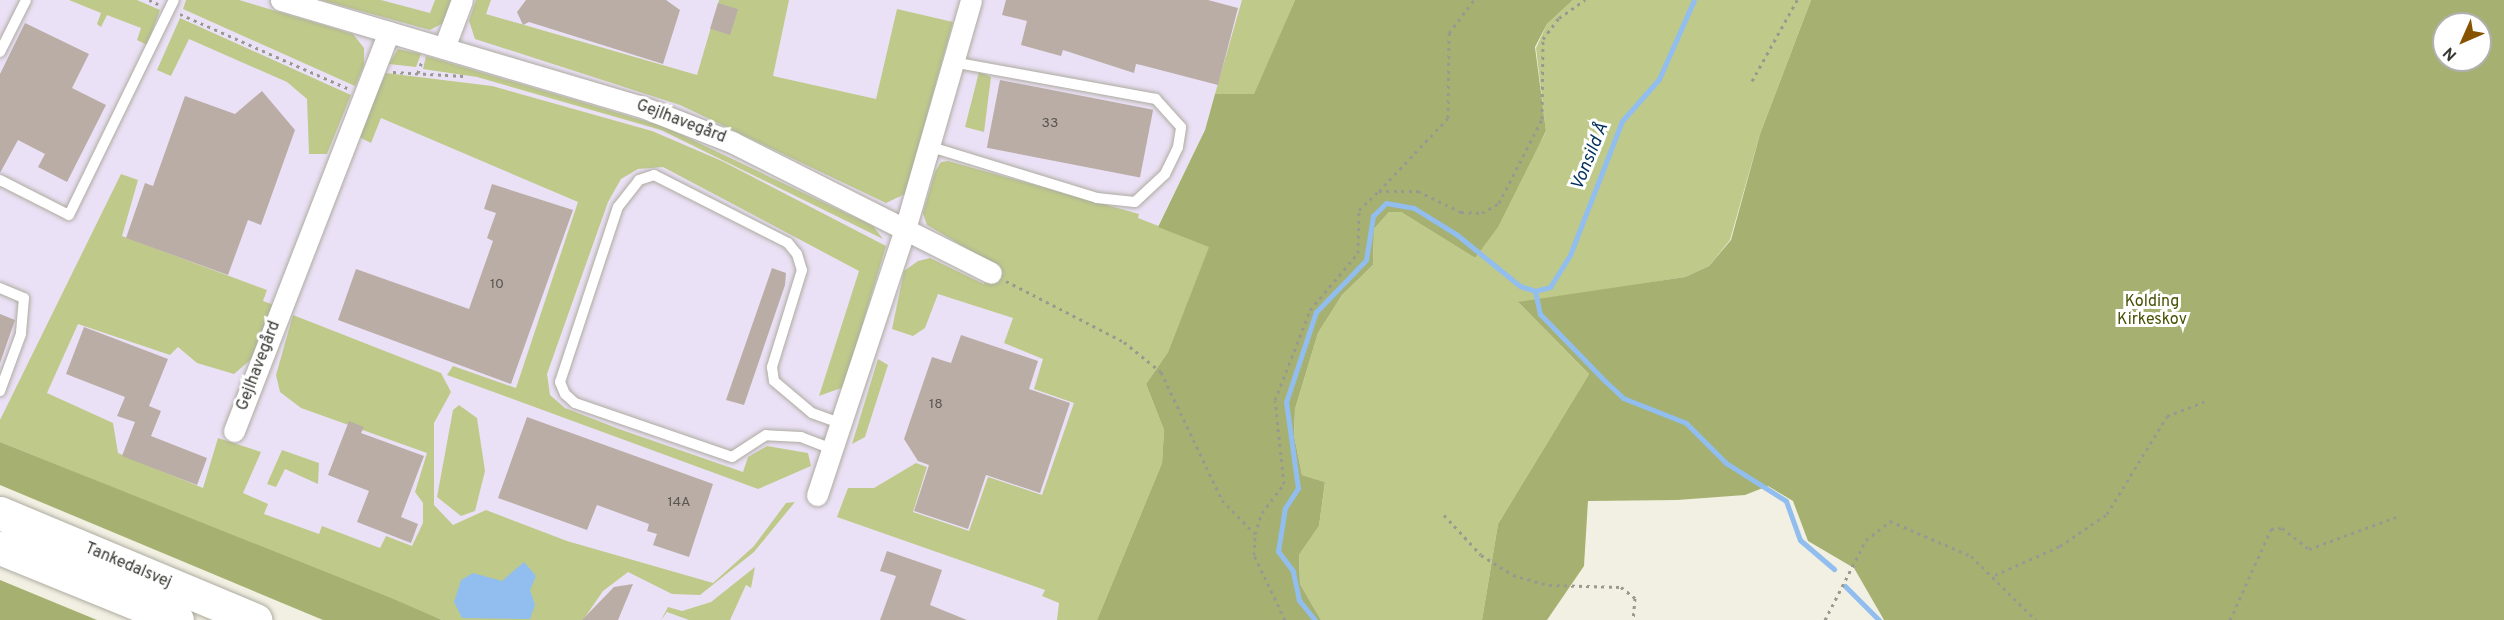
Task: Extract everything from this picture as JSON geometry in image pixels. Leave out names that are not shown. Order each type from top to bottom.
[{"type":"highway","name":"Tankedalsvej","points":[[0,513],[256,620]]},
{"type":"highway","name":"Tankedalsvej","points":[[0,548],[177,620]]},
{"type":"street","name":"Gejlhavegård","points":[[281,0],[640,106],[732,141],[991,273]]},
{"type":"street","points":[[444,48],[462,0]]},
{"type":"street","points":[[817,495],[905,229],[971,0]]},
{"type":"street","name":"Gejlhavegård","points":[[234,431],[389,32]]},
{"type":"lane","points":[[0,52],[26,0]]},
{"type":"lane","points":[[0,180],[69,215],[173,5]]},
{"type":"lane","points":[[928,146],[1097,198],[1135,202],[1166,174],[1178,147],[1181,127],[1156,99],[952,62]]},
{"type":"lane","points":[[832,449],[801,437],[766,435],[732,457],[576,403],[565,394],[560,382],[618,207],[639,180],[654,175],[788,243],[797,254],[802,270],[772,367],[774,381],[812,413],[840,423]]},
{"type":"lane","points":[[0,288],[24,298],[21,334],[0,391]]},
{"type":"path","points":[[149,0],[173,5],[364,96]]},
{"type":"path","points":[[1285,620],[1254,555],[1255,534],[1262,513],[1284,484],[1275,400],[1310,310],[1358,253],[1363,201],[1379,191],[1448,118],[1449,33],[1474,0]]},
{"type":"path","points":[[1379,191],[1418,191],[1461,212],[1482,213],[1499,203],[1542,119],[1543,39],[1559,18],[1585,0]]},
{"type":"path","points":[[1752,81],[1797,0]]},
{"type":"path","points":[[375,69],[477,79]]},
{"type":"path","points":[[991,273],[1124,342],[1161,372],[1222,500],[1255,534]]},
{"type":"path","points":[[1995,575],[2060,546],[2107,514],[2167,416],[2204,402]]},
{"type":"path","points":[[1444,515],[1481,555],[1512,575],[1549,585],[1621,587],[1635,597],[1633,620]]},
{"type":"path","points":[[2230,620],[2271,529],[2282,528],[2309,549],[2396,517]]},
{"type":"path","points":[[1825,620],[1866,540],[1890,521],[1971,556],[1995,575],[2036,620]]},
{"type":"shaded area","points":[[0,0],[1295,0],[1215,94],[1205,130],[1158,226],[1097,620],[442,620],[0,442]]},
{"type":"green space","points":[[69,0],[137,0],[160,10],[147,45],[137,40],[141,28],[107,15],[101,27],[97,24],[101,13]]},
{"type":"green space","points":[[186,0],[239,0],[353,34],[364,48],[364,65],[355,86],[183,9]]},
{"type":"green space","points":[[321,0],[381,0],[430,13],[435,0],[451,0],[443,23],[430,30]]},
{"type":"green space","points":[[476,0],[491,0],[486,14],[697,75],[719,0],[789,0],[773,76],[876,99],[897,9],[953,22],[905,194],[886,203],[680,105],[475,39],[469,21]]},
{"type":"green space","points":[[1242,0],[1295,0],[1254,95],[1215,94]]},
{"type":"green space","points":[[1295,0],[1573,0],[1547,24],[1535,47],[1546,131],[1498,227],[1475,258],[1401,212],[1389,212],[1374,229],[1373,265],[1342,295],[1318,333],[1295,409],[1294,435],[1302,475],[1325,482],[1319,526],[1299,555],[1300,584],[1321,620],[1097,620],[1162,463],[1164,430],[1146,384],[1168,352],[1209,247],[1158,227],[1205,130],[1215,94],[1254,94]]},
{"type":"green space","points":[[1573,0],[1811,0],[1760,134],[1730,240],[1709,266],[1685,277],[1519,303],[1589,374],[1498,524],[1482,620],[1321,620],[1300,584],[1299,555],[1319,526],[1325,482],[1302,475],[1294,435],[1295,409],[1318,333],[1342,295],[1373,265],[1374,229],[1389,212],[1401,212],[1475,258],[1546,132],[1536,48],[1547,24]]},
{"type":"green space","name":"Kolding Kirkeskov","points":[[1811,0],[2504,0],[2504,620],[1884,620],[1854,568],[1808,541],[1793,501],[1768,486],[1745,495],[1677,500],[1588,501],[1584,566],[1547,620],[1482,620],[1498,524],[1589,374],[1518,302],[1685,277],[1709,266],[1731,240],[1760,134]]},
{"type":"green space","points":[[180,18],[351,95],[327,154],[309,154],[307,99],[287,82],[189,39],[171,76],[157,70]]},
{"type":"green space","points":[[398,49],[421,54],[416,67],[389,64]]},
{"type":"green space","points":[[426,56],[665,127],[873,226],[883,239],[661,130],[477,77],[423,69]]},
{"type":"green space","points":[[979,72],[991,77],[984,132],[965,127]]},
{"type":"green space","points":[[386,73],[492,86],[652,131],[722,161],[886,246],[846,379],[841,388],[819,396],[859,271],[663,167],[638,169],[621,179],[608,202],[547,374],[550,395],[565,408],[619,429],[743,472],[748,457],[767,446],[808,453],[811,466],[758,489],[447,375],[453,366],[516,388],[578,202],[381,118],[371,143],[357,136]]},
{"type":"green space","points":[[948,161],[1139,214],[1138,218],[1210,246],[1168,352],[1146,384],[1164,430],[1162,463],[1097,620],[1057,620],[1059,603],[1042,596],[1045,590],[837,517],[848,488],[874,488],[916,463],[927,467],[913,512],[969,531],[988,477],[1042,495],[1074,403],[1034,389],[1043,359],[1004,343],[1013,318],[938,294],[925,328],[913,336],[892,329],[904,271],[918,261],[930,258],[984,284],[995,265],[927,225],[923,213],[935,172],[941,162]]},
{"type":"green space","points":[[121,174],[138,180],[122,236],[267,290],[263,301],[274,305],[256,355],[234,374],[197,363],[178,347],[170,355],[78,324],[47,393],[113,423],[118,453],[203,488],[218,438],[261,452],[243,493],[268,504],[264,514],[319,534],[322,526],[380,548],[386,536],[412,546],[423,523],[423,503],[415,492],[427,453],[301,408],[280,392],[276,375],[293,315],[441,373],[451,392],[434,423],[434,505],[453,525],[486,510],[567,541],[713,583],[754,546],[786,503],[795,502],[754,552],[700,595],[672,594],[628,572],[603,591],[583,620],[442,620],[0,442],[0,420]]},
{"type":"green space","points":[[878,359],[888,365],[865,437],[852,444]]},
{"type":"green space","points":[[459,405],[477,418],[485,471],[475,511],[461,516],[437,497],[453,410]]},
{"type":"green space","points":[[0,442],[442,620],[323,620],[0,485]]},
{"type":"green space","points":[[282,450],[319,463],[318,484],[285,469],[276,487],[267,484]]},
{"type":"green space","points":[[755,567],[751,588],[746,585],[730,620],[689,620],[667,612],[661,620],[668,607],[682,611],[711,602]]},
{"type":"green space","points":[[0,580],[97,620],[0,620]]},
{"type":"water","points":[[524,562],[536,576],[530,590],[535,605],[530,619],[462,618],[454,602],[461,580],[473,573],[502,581]]},
{"type":"building","points":[[526,0],[666,0],[680,10],[663,64],[529,22],[523,25],[517,12]]},
{"type":"building","points":[[1006,0],[1208,0],[1238,8],[1218,85],[1136,64],[1134,73],[1063,50],[1061,56],[1021,45],[1027,21],[1002,15]]},
{"type":"building","points":[[718,3],[738,9],[730,35],[710,29]]},
{"type":"building","points":[[25,23],[89,54],[72,88],[106,105],[67,182],[38,167],[45,154],[18,140],[0,173],[0,74]]},
{"type":"building","points":[[1000,80],[1153,110],[1140,177],[987,148]]},
{"type":"building","points":[[262,91],[295,130],[261,225],[248,220],[228,275],[126,238],[145,183],[153,186],[185,96],[235,114]]},
{"type":"building","points":[[492,184],[573,210],[511,384],[338,320],[356,269],[469,309],[493,241],[487,238],[496,213],[484,209]]},
{"type":"building","points":[[772,268],[786,273],[785,285],[744,405],[726,400]]},
{"type":"building","points":[[0,314],[15,320],[0,363]]},
{"type":"building","points":[[84,327],[168,359],[149,406],[161,411],[151,436],[207,458],[197,485],[122,456],[135,422],[117,416],[125,397],[66,374]]},
{"type":"building","points":[[961,335],[1038,361],[1029,389],[1070,403],[1040,493],[986,475],[968,529],[914,511],[929,465],[918,461],[904,439],[932,357],[951,363]]},
{"type":"building","points":[[527,417],[713,484],[689,557],[653,545],[657,534],[647,531],[649,524],[597,505],[587,530],[498,498]]},
{"type":"building","points":[[349,421],[364,427],[361,433],[424,456],[401,517],[418,524],[411,543],[357,522],[369,491],[328,475]]},
{"type":"building","points":[[887,551],[942,570],[930,605],[967,620],[880,620],[896,576],[880,571]]},
{"type":"building","points":[[633,584],[618,620],[582,620],[614,587]]},
{"type":"waterway","name":"Vonsild Å","points":[[1315,620],[1299,600],[1293,571],[1278,551],[1285,508],[1298,488],[1286,402],[1316,312],[1366,260],[1373,216],[1386,203],[1414,208],[1456,234],[1520,286],[1535,291],[1550,287],[1570,255],[1622,121],[1659,79],[1694,0]]},
{"type":"waterway","points":[[1535,291],[1540,314],[1623,398],[1686,423],[1726,463],[1786,501],[1800,540],[1834,569]]},
{"type":"waterway","points":[[1845,586],[1879,620]]}]
